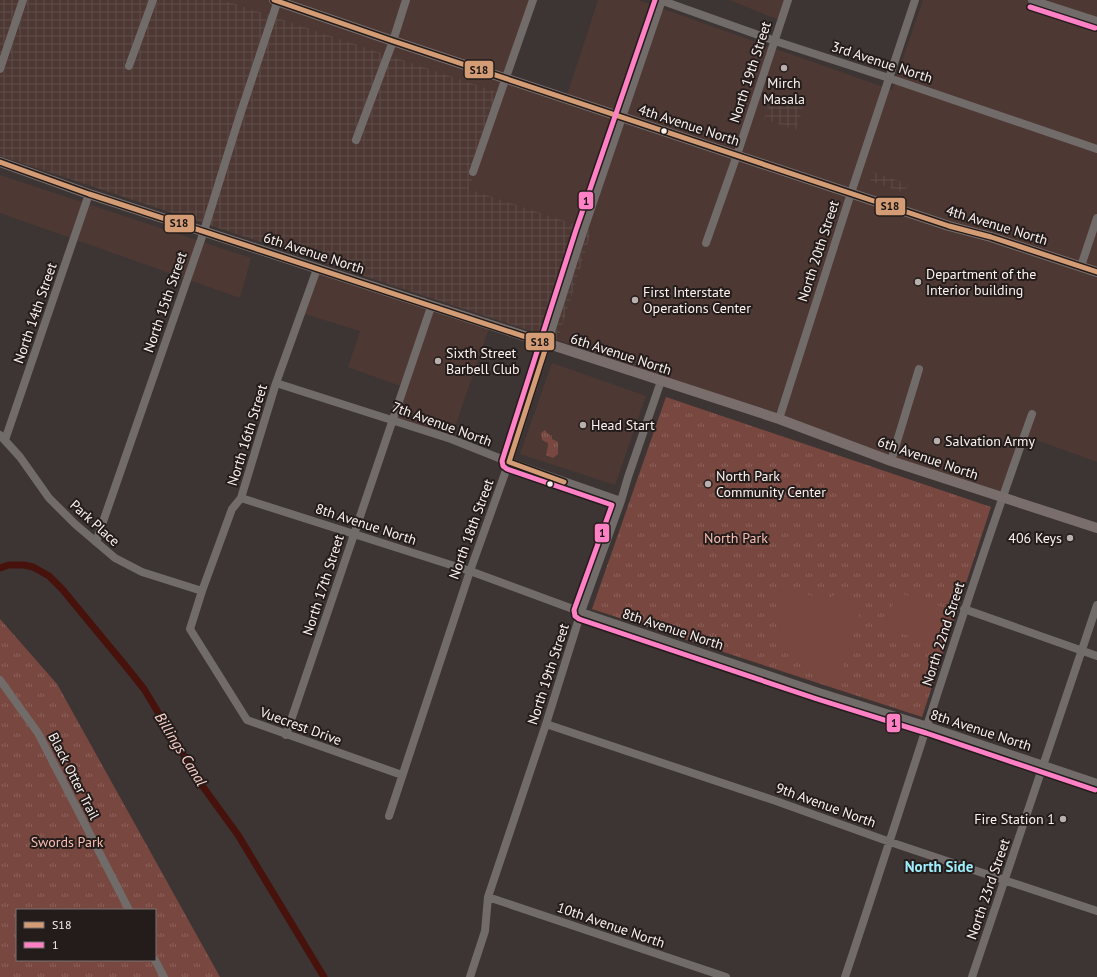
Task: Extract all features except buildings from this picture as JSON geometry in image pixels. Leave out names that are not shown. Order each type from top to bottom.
[{"type":"main road","name":"4th Avenue North","points":[[277,0],[393,42],[506,78],[949,226],[990,237],[1097,272]]},
{"type":"main road","name":"6th Avenue North","points":[[0,162],[89,194],[779,419],[891,460],[1097,528]]},
{"type":"street","points":[[0,69],[23,0]]},
{"type":"street","points":[[130,66],[152,0]]},
{"type":"street","name":"North 15th Street","points":[[96,542],[204,231],[277,0]]},
{"type":"street","points":[[356,140],[393,42],[406,0]]},
{"type":"street","points":[[473,172],[533,0]]},
{"type":"street","name":"3rd Avenue North","points":[[661,0],[775,41],[1097,149]]},
{"type":"street","name":"North 18th Street","points":[[388,816],[470,571],[509,462],[621,117],[661,0]]},
{"type":"street","name":"North 19th Street","points":[[706,243],[737,155],[788,0]]},
{"type":"street","name":"North 20th Street","points":[[779,419],[850,193],[915,0]]},
{"type":"street","points":[[1032,0],[1097,21]]},
{"type":"street","name":"North 14th Street","points":[[2,438],[89,194]]},
{"type":"street","points":[[1081,266],[1097,218]]},
{"type":"street","name":"North 16th Street","points":[[190,629],[202,591],[232,509],[241,498],[276,383],[317,268]]},
{"type":"street","name":"North 17th Street","points":[[286,735],[431,306]]},
{"type":"street","points":[[891,460],[919,369]]},
{"type":"street","name":"North 19th Street","points":[[470,977],[485,931],[488,897],[546,724],[581,612],[621,501],[661,381]]},
{"type":"street","name":"7th Avenue North","points":[[276,383],[451,439],[509,462],[621,501]]},
{"type":"street","name":"North 22nd Street","points":[[845,977],[928,726],[964,609],[1032,414]]},
{"type":"street","name":"Park Place","points":[[2,438],[20,457],[49,498],[75,524],[114,558],[142,572],[202,591]]},
{"type":"street","name":"8th Avenue North","points":[[241,498],[470,571],[581,612],[1097,783]]},
{"type":"street","name":"North 23rd Street","points":[[972,977],[1097,605]]},
{"type":"street","points":[[964,609],[1097,656]]},
{"type":"street","name":"Vuecrest Drive","points":[[190,629],[248,720],[286,735],[402,775]]},
{"type":"street","name":"Black Otter Trail","points":[[0,680],[38,733],[128,909]]},
{"type":"street","name":"9th Avenue North","points":[[546,724],[1097,911]]},
{"type":"street","name":"10th Avenue North","points":[[488,897],[726,977]]},
{"type":"street","points":[[156,961],[164,977]]},
{"type":"shaded area","points":[[0,0],[224,0],[501,93],[469,189],[592,230],[558,340],[0,156]]},
{"type":"shaded area","points":[[224,0],[533,0],[506,78],[566,98],[598,0],[638,0],[892,90],[923,0],[1097,0],[1097,462],[1025,436],[1002,497],[558,340],[592,230],[469,189],[501,93]]},
{"type":"shaded area","points":[[729,0],[791,0],[784,22]]},
{"type":"shaded area","points":[[771,97],[803,108],[796,130],[764,119]]},
{"type":"shaded area","points":[[873,172],[908,184],[905,193],[870,181]]},
{"type":"shaded area","points":[[0,175],[251,258],[240,298],[0,213]]},
{"type":"shaded area","points":[[317,269],[490,325],[451,439],[392,419],[403,387],[348,367],[360,331],[301,313]]},
{"type":"shaded area","name":"Head Start","points":[[552,363],[646,396],[615,485],[520,454]]},
{"type":"green space","name":"North Park","points":[[666,397],[991,507],[922,717],[592,609]]},
{"type":"green space","points":[[545,430],[552,436],[552,439],[558,442],[558,454],[553,458],[546,455],[548,443],[542,440],[541,433]]},
{"type":"green space","points":[[779,589],[828,599],[836,594],[856,602],[861,609],[837,685],[821,678],[799,663],[788,652],[781,636],[776,613]]},
{"type":"green space","points":[[897,592],[948,609],[937,645],[885,628]]},
{"type":"green space","name":"Swords Park","points":[[0,619],[57,684],[220,977],[0,977]]},
{"type":"waterway","name":"Billings Canal","points":[[0,568],[9,565],[24,565],[33,567],[49,576],[62,589],[144,689],[201,784],[238,835],[324,977]]},
{"type":"transit line","name":"S18","points":[[274,0],[949,226],[991,237],[1097,272]]},
{"type":"transit line","name":"1","points":[[655,0],[576,230],[502,461],[503,466],[507,469],[612,505],[574,610],[575,616],[579,619],[817,699],[926,733],[1095,790]]},
{"type":"transit line","name":"1","points":[[1030,7],[1095,28]]},
{"type":"transit line","name":"S18","points":[[0,162],[89,194],[547,344],[509,462],[564,482]]},
{"type":"place","name":"Mirch Masala","points":[[784,68]]},
{"type":"place","name":"Department of the Interior building","points":[[918,282]]},
{"type":"place","name":"First Interstate Operations Center","points":[[635,300]]},
{"type":"place","name":"Sixth Street Barbell Club","points":[[438,361]]},
{"type":"place","name":"Head Start","points":[[583,425]]},
{"type":"place","name":"Salvation Army","points":[[937,441]]},
{"type":"place","name":"North Park Community Center","points":[[708,484]]},
{"type":"place","name":"406 Keys","points":[[1070,538]]},
{"type":"place","name":"Fire Station 1","points":[[1063,819]]},
{"type":"district","name":"North Side","points":[[939,866]]}]
